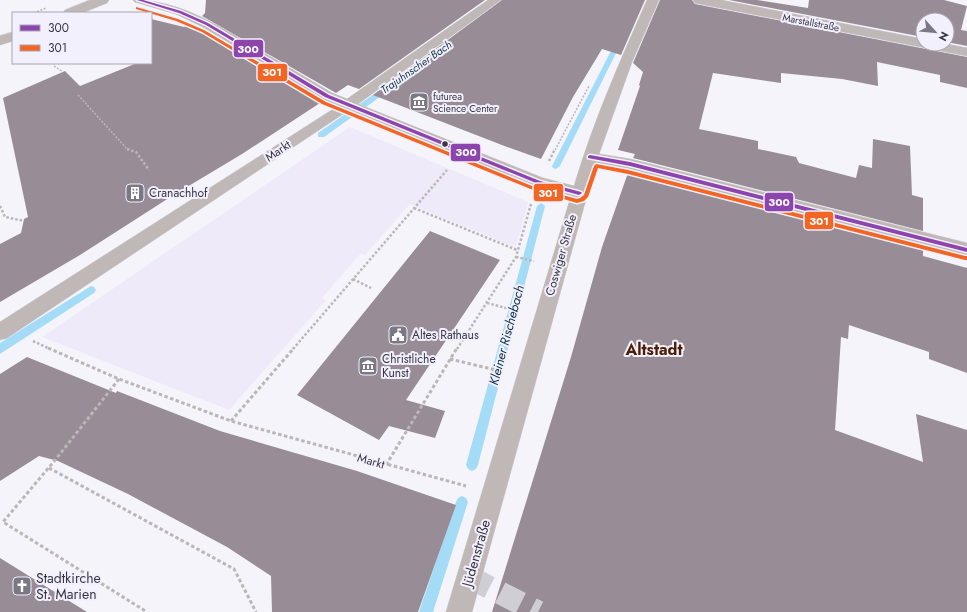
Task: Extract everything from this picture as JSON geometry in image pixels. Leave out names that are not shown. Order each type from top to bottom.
[{"type":"street","points":[[72,12],[102,0]]},
{"type":"street","points":[[139,0],[180,12],[207,24],[327,96],[538,182],[579,193]]},
{"type":"street","name":"Markt","points":[[0,332],[246,162],[355,108],[495,0]]},
{"type":"street","name":"Coswiger Straße","points":[[494,493],[590,157],[624,69],[653,0]]},
{"type":"street","name":"Marstallstraße","points":[[700,0],[915,42]]},
{"type":"street","points":[[0,41],[12,36]]},
{"type":"street","name":"Marstallstraße","points":[[955,50],[967,52]]},
{"type":"street","points":[[590,157],[630,164],[967,250]]},
{"type":"street","name":"Jüdenstraße","points":[[459,612],[494,493]]},
{"type":"path","points":[[54,66],[63,72]]},
{"type":"path","points":[[78,95],[128,150],[136,152],[149,170]]},
{"type":"path","points":[[568,124],[574,126]]},
{"type":"path","points":[[231,421],[463,152]]},
{"type":"path","points":[[0,206],[5,217],[24,221]]},
{"type":"path","points":[[414,208],[517,250]]},
{"type":"path","points":[[516,257],[533,260]]},
{"type":"path","points":[[353,279],[371,288]]},
{"type":"path","points":[[487,304],[520,312]]},
{"type":"path","name":"Markt","points":[[31,340],[119,379],[231,421],[386,465],[494,493]]},
{"type":"path","points":[[386,465],[450,359],[493,369]]},
{"type":"path","points":[[119,379],[49,468],[1,524],[147,612]]},
{"type":"path","points":[[49,468],[234,569],[256,612]]},
{"type":"shaded area","points":[[350,127],[528,202],[515,247],[410,204],[365,255],[361,253],[322,298],[326,300],[229,410],[42,337]]},
{"type":"building","points":[[206,0],[485,0],[359,89],[348,85],[336,93],[202,16],[205,13]]},
{"type":"building","points":[[502,0],[645,0],[621,55],[602,49],[573,97],[541,159],[373,95]]},
{"type":"building","points":[[660,0],[692,0],[695,4],[915,47],[915,52],[941,52],[967,57],[967,88],[940,82],[940,75],[877,62],[878,86],[842,79],[781,73],[781,83],[713,73],[699,129],[758,141],[758,149],[796,157],[799,163],[856,178],[859,165],[872,168],[873,139],[910,146],[912,195],[923,198],[923,231],[633,158],[635,154],[618,150],[640,86],[643,72],[633,63]]},
{"type":"building","points":[[729,0],[757,0],[808,8],[809,0],[944,0],[967,6],[961,30],[967,31],[967,46],[955,44],[955,12],[915,12],[915,35]]},
{"type":"building","points":[[152,19],[184,27],[191,23],[323,101],[242,154],[172,196],[80,255],[0,302],[0,244],[21,233],[24,219],[28,217],[3,98],[65,71],[80,86],[135,64],[152,64]]},
{"type":"building","points":[[629,170],[923,247],[923,256],[967,268],[967,373],[929,359],[929,352],[849,325],[848,339],[841,337],[835,430],[923,462],[916,414],[967,430],[967,612],[492,612],[571,357],[602,247]]},
{"type":"building","name":"Altes Rathaus","points":[[430,231],[500,260],[406,400],[445,411],[435,438],[389,426],[379,440],[297,395]]},
{"type":"building","points":[[27,357],[116,393],[117,391],[220,431],[357,471],[456,505],[418,612],[272,612],[271,576],[227,547],[128,494],[58,461],[39,456],[0,481],[0,374]]},
{"type":"building","name":"Stadtkirche St. Marien","points":[[0,558],[87,612],[0,612]]},
{"type":"waterway","name":"Kleiner Rischebach","points":[[556,166],[619,41]]},
{"type":"waterway","name":"Trajuhnscher Bach","points":[[321,135],[387,89]]},
{"type":"waterway","name":"Kleiner Rischebach","points":[[472,465],[541,206]]},
{"type":"waterway","name":"Trajuhnscher Bach","points":[[0,349],[91,290]]},
{"type":"waterway","name":"Kleiner Rischebach","points":[[426,612],[462,502]]},
{"type":"tunnel","points":[[469,577],[538,612]]},
{"type":"transit line","name":"300","points":[[139,0],[180,12],[207,24],[327,96],[538,182],[579,193]]},
{"type":"transit line","name":"301","points":[[137,8],[150,12]]},
{"type":"transit line","name":"301","points":[[152,12],[177,20],[203,31],[324,103],[535,189],[577,201],[582,200],[586,196],[596,166],[628,172],[965,258]]},
{"type":"transit line","name":"300","points":[[590,157],[630,164],[967,250]]},
{"type":"place","name":"futurea Science Center","points":[[419,102]]},
{"type":"place","name":"Cranachhof","points":[[135,193]]},
{"type":"place","name":"Altes Rathaus","points":[[398,335]]},
{"type":"place","name":"Christliche Kunst","points":[[368,366]]},
{"type":"place","name":"Stadtkirche St. Marien","points":[[22,586]]},
{"type":"district","name":"Altstadt","points":[[654,349]]}]
